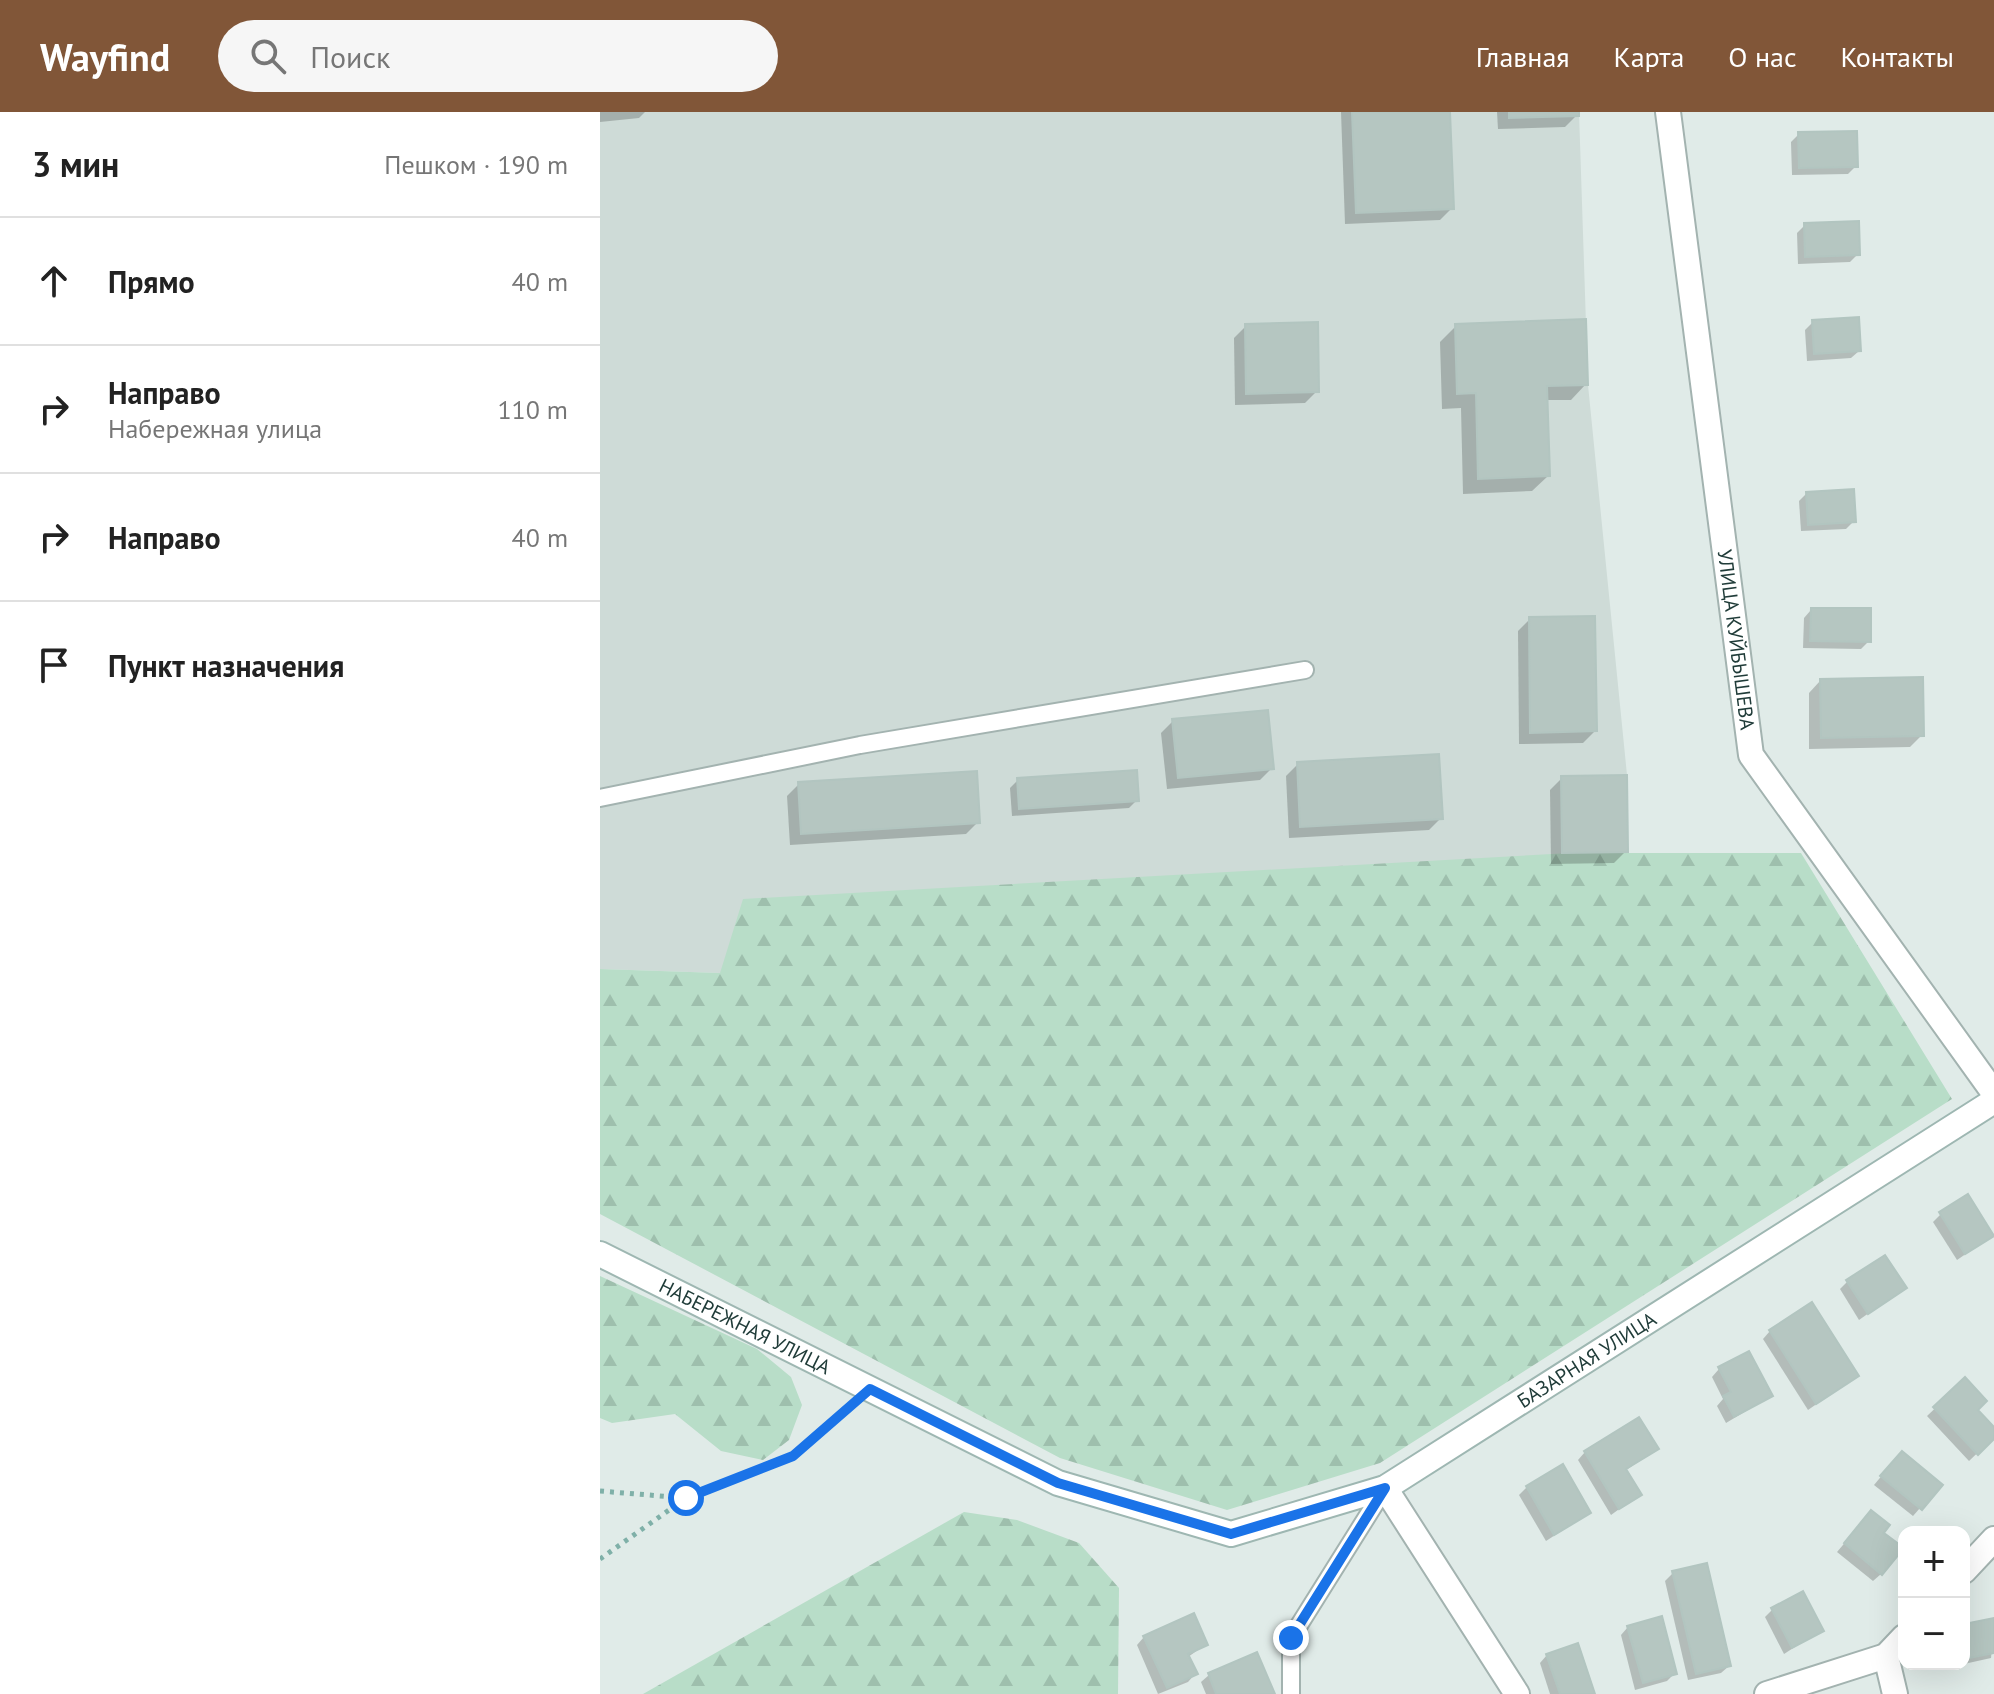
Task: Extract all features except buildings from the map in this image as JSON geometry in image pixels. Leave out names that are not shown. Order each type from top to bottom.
[{"type":"main road","name":"УЛИЦА КУЙБЫШЕВА","points":[[1668,112],[1751,755],[1994,1093]]},
{"type":"main road","name":"БАЗАРНАЯ УЛИЦА","points":[[1385,1488],[1994,1101]]},
{"type":"main road","name":"НАБЕРЕЖНАЯ УЛИЦА","points":[[600,1254],[1058,1483],[1231,1534],[1385,1488]]},
{"type":"main road","points":[[1385,1488],[1517,1694]]},
{"type":"main road","points":[[1970,1565],[1994,1539]]},
{"type":"main road","points":[[1767,1694],[1886,1656],[1898,1643]]},
{"type":"main road","points":[[1886,1656],[1895,1694]]},
{"type":"lane","points":[[600,798],[860,745],[1305,670]]},
{"type":"lane","points":[[1291,1694],[1291,1638],[1385,1488]]},
{"type":"path","points":[[600,1559],[686,1498],[793,1456],[870,1389]]},
{"type":"path","points":[[600,1491],[686,1498]]},
{"type":"shaded area","points":[[600,112],[1579,112],[1588,385],[1627,775],[1628,852],[1570,853],[720,973],[600,969]]},
{"type":"green space","points":[[1570,853],[1801,853],[1952,1099],[1380,1463],[1227,1510],[1060,1458],[600,1214],[600,969],[720,973],[743,899]]},
{"type":"green space","points":[[600,1276],[757,1349],[791,1377],[802,1405],[789,1440],[763,1460],[721,1451],[675,1414],[612,1423],[600,1418]]},
{"type":"green space","points":[[964,1512],[1017,1520],[1079,1543],[1119,1588],[1118,1694],[643,1694]]},
{"type":"route","points":[[686,1498],[793,1456],[870,1389],[1058,1483],[1231,1534],[1385,1488],[1291,1638]]}]
